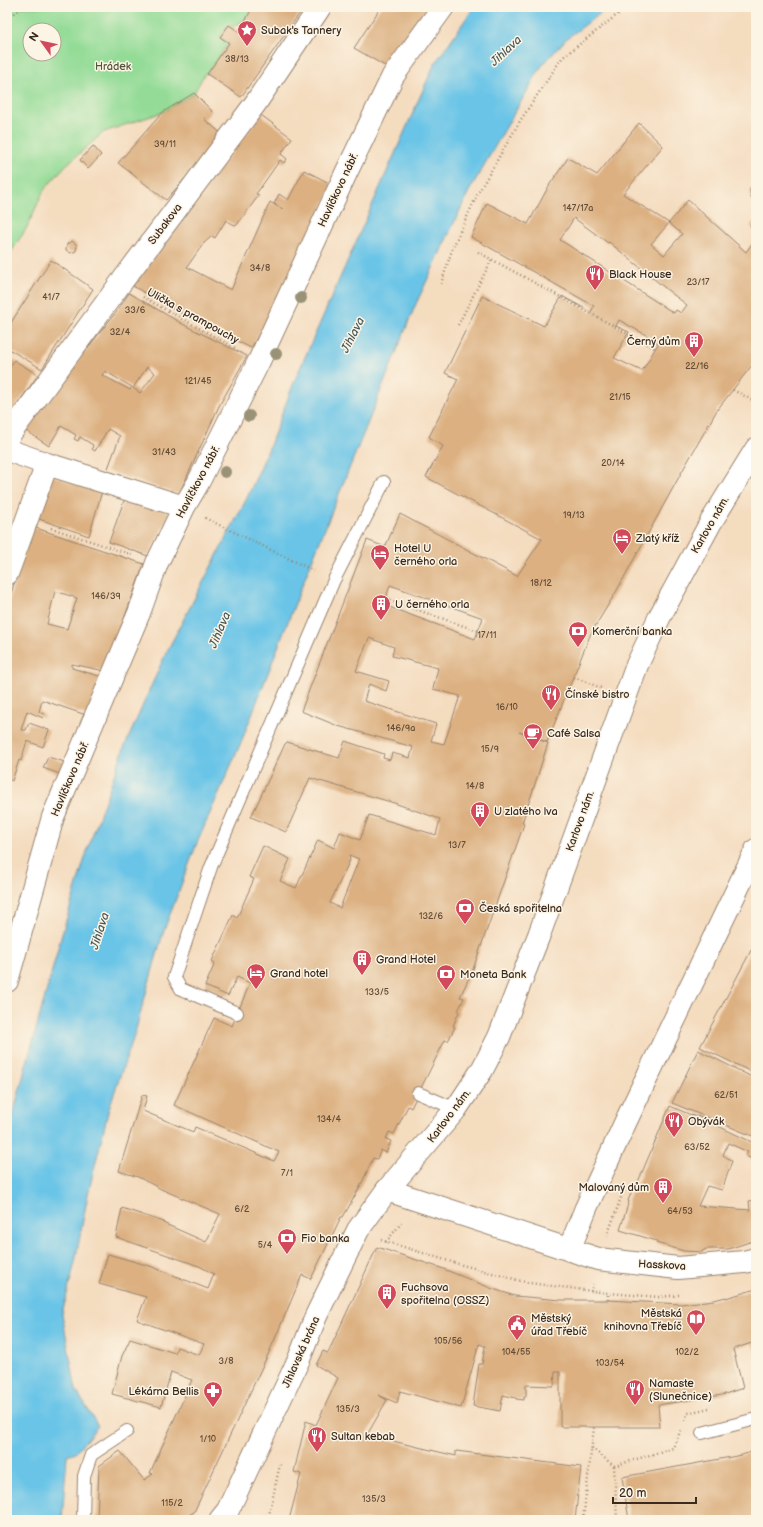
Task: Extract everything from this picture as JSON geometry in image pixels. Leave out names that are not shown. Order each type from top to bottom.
[{"type":"street","name":"Subakova","points":[[7,438],[255,104],[320,7]]},
{"type":"street","name":"Havlíčkovo nábř.","points":[[7,981],[53,817],[139,613],[157,563],[193,512],[198,484],[259,361],[392,76],[443,7]]},
{"type":"street","points":[[7,450],[193,512]]},
{"type":"street","name":"Karlovo nám.","points":[[387,1190],[456,1109],[482,1070],[499,1037],[539,935],[637,665],[660,616],[711,522],[755,454]]},
{"type":"street","points":[[7,574],[46,464]]},
{"type":"street","points":[[387,1190],[570,1250],[586,1208],[626,1121],[756,850]]},
{"type":"street","name":"Jihlavská brána","points":[[225,1518],[299,1359],[316,1316],[358,1230],[387,1190]]},
{"type":"street","name":"Hasskova","points":[[570,1250],[598,1259],[678,1268],[744,1262],[756,1259]]},
{"type":"lane","points":[[237,1013],[181,989],[174,977],[211,866],[334,580],[384,482]]},
{"type":"lane","points":[[418,1093],[456,1109]]},
{"type":"lane","points":[[702,1433],[756,1418]]},
{"type":"lane","points":[[83,1520],[84,1476],[91,1455],[127,1431]]},
{"type":"path","points":[[7,17],[25,7]]},
{"type":"path","points":[[441,284],[453,247],[478,193],[520,121],[562,58],[627,7]]},
{"type":"path","points":[[478,252],[656,349]]},
{"type":"path","points":[[458,324],[492,259]]},
{"type":"path","name":"Ulička s prampouchy","points":[[120,284],[259,361]]},
{"type":"path","points":[[733,390],[756,402]]},
{"type":"path","points":[[193,512],[334,580]]},
{"type":"path","points":[[26,520],[157,563]]},
{"type":"path","points":[[386,599],[478,631]]},
{"type":"path","points":[[574,677],[625,697]]},
{"type":"path","points":[[386,1242],[405,1218]]},
{"type":"path","points":[[380,1240],[455,1263],[529,1283],[608,1293],[608,1300]]},
{"type":"path","points":[[583,1520],[594,1427]]},
{"type":"path","points":[[592,1448],[614,1466],[617,1520]]},
{"type":"green space","name":"Hrádek","points":[[7,7],[253,7],[244,21],[232,27],[229,25],[220,37],[229,43],[207,74],[205,73],[194,93],[163,112],[104,132],[65,166],[44,190],[26,229],[7,258]]},
{"type":"water","name":"Jihlava","points":[[474,7],[609,7],[566,39],[541,67],[468,193],[415,306],[303,583],[242,740],[197,843],[163,933],[134,1036],[109,1108],[88,1194],[75,1262],[62,1314],[76,1390],[98,1426],[76,1452],[67,1455],[62,1520],[7,1520],[7,1136],[62,934],[88,848],[124,748],[165,655],[247,498],[269,448],[294,382],[434,65]]},
{"type":"building","points":[[253,7],[304,7],[241,97],[207,74],[229,43],[220,37],[229,25],[241,33],[239,31]]},
{"type":"building","points":[[381,7],[431,7],[390,69],[354,48]]},
{"type":"building","points":[[194,93],[212,111],[204,119],[223,135],[166,200],[118,163],[163,112]]},
{"type":"building","points":[[261,115],[292,138],[281,154],[287,159],[284,163],[280,160],[256,194],[259,195],[236,226],[226,220],[215,238],[212,236],[203,244],[187,267],[231,290],[270,202],[284,210],[274,204],[279,194],[288,200],[304,170],[333,185],[270,315],[251,348],[167,306],[133,286],[195,200]]},
{"type":"building","points":[[639,123],[663,146],[623,194],[669,223],[688,200],[746,252],[756,238],[756,360],[717,410],[616,592],[591,633],[547,742],[519,732],[548,743],[522,823],[524,824],[473,969],[460,997],[464,998],[453,1026],[455,1027],[448,1041],[445,1040],[411,1108],[408,1106],[394,1134],[389,1132],[386,1139],[391,1141],[386,1153],[381,1150],[377,1159],[373,1158],[361,1185],[343,1217],[341,1217],[311,1279],[302,1275],[271,1348],[194,1512],[181,1520],[97,1520],[99,1466],[120,1451],[144,1480],[153,1474],[150,1473],[192,1380],[171,1372],[161,1407],[112,1394],[122,1356],[130,1339],[175,1353],[177,1347],[199,1355],[204,1344],[137,1320],[146,1297],[99,1284],[108,1254],[150,1266],[208,1289],[214,1274],[199,1266],[116,1237],[122,1208],[164,1222],[163,1223],[206,1242],[220,1214],[163,1190],[138,1177],[119,1171],[142,1095],[147,1096],[143,1111],[193,1132],[195,1127],[274,1161],[279,1152],[174,1105],[214,1018],[232,1026],[250,983],[237,977],[228,996],[205,986],[215,963],[212,961],[233,915],[237,918],[254,879],[249,877],[263,846],[290,859],[280,881],[296,888],[318,840],[334,848],[340,832],[360,840],[369,815],[436,835],[440,819],[394,803],[310,778],[286,832],[251,817],[287,742],[339,758],[345,741],[384,754],[383,758],[390,760],[392,753],[410,758],[413,747],[338,726],[301,711],[367,540],[385,547],[400,514],[517,576],[542,539],[426,477],[443,446],[429,437],[458,379],[445,373],[482,296],[544,326],[562,296],[591,312],[594,306],[471,237],[487,203],[528,224],[550,184],[568,158],[597,175]],"holes":[[[574,218],[608,243],[609,242],[687,305],[681,313],[676,310],[674,313],[560,240]],[[669,223],[682,234],[664,255],[651,244]],[[619,320],[655,340],[658,344],[642,371],[614,358],[629,332],[616,326]],[[390,585],[483,618],[475,639],[384,605]],[[369,638],[394,647],[392,656],[438,668],[433,689],[460,696],[444,744],[431,741],[436,724],[364,701],[369,684],[386,691],[389,681],[356,671]],[[349,855],[359,859],[340,908],[330,903],[350,860]]]},
{"type":"building","points":[[93,146],[101,155],[88,169],[80,160]]},
{"type":"building","points":[[756,182],[756,202],[751,198],[750,189]]},
{"type":"building","points":[[756,218],[756,231],[750,226]]},
{"type":"building","points":[[72,241],[77,245],[76,251],[71,253],[66,250],[67,244]]},
{"type":"building","points":[[51,260],[93,289],[42,369],[7,348],[7,329]]},
{"type":"building","points":[[129,293],[186,326],[247,356],[219,406],[179,494],[107,471],[120,436],[108,429],[95,451],[92,449],[93,445],[80,437],[78,441],[74,439],[76,435],[61,426],[49,446],[25,430],[117,311]],"holes":[[[147,367],[155,373],[140,393],[133,388]],[[105,371],[132,387],[130,390],[102,375]]]},
{"type":"building","points":[[14,360],[38,375],[7,419],[7,371]]},
{"type":"building","points":[[51,475],[74,484],[80,484],[102,491],[89,536],[36,518]]},
{"type":"building","points":[[125,498],[170,513],[148,556],[109,542]]},
{"type":"building","points":[[33,527],[144,564],[105,671],[72,664],[72,668],[102,677],[89,716],[42,700],[39,712],[44,714],[43,718],[27,711],[21,730],[26,730],[29,723],[49,730],[43,747],[27,741],[21,761],[19,760],[12,781],[7,778],[7,608]],"holes":[[[55,591],[77,598],[67,629],[47,624]]]},
{"type":"building","points":[[48,757],[68,763],[63,775],[43,768]]},
{"type":"building","points":[[756,941],[756,1074],[700,1047]]},
{"type":"building","points":[[698,1050],[756,1079],[755,1137],[672,1103]]},
{"type":"building","name":"Malovaný dům","points":[[670,1106],[696,1117],[697,1116],[756,1144],[756,1161],[746,1156],[748,1152],[728,1143],[723,1155],[732,1161],[722,1190],[707,1186],[698,1206],[750,1210],[749,1201],[756,1200],[756,1240],[728,1249],[706,1249],[701,1252],[684,1251],[620,1230],[633,1188],[635,1189]]},
{"type":"building","points":[[377,1247],[441,1268],[493,1289],[515,1296],[561,1300],[608,1300],[681,1304],[726,1298],[756,1289],[756,1353],[752,1343],[733,1349],[743,1388],[722,1395],[658,1405],[660,1427],[560,1427],[560,1372],[555,1372],[554,1386],[526,1385],[526,1397],[524,1397],[524,1400],[503,1395],[500,1411],[473,1406],[479,1364],[482,1364],[485,1346],[479,1344],[461,1408],[400,1391],[397,1403],[378,1395],[387,1400],[367,1435],[456,1456],[456,1451],[581,1467],[575,1520],[289,1520],[301,1474],[294,1472],[306,1421],[316,1425],[338,1378],[316,1365],[323,1351],[328,1353]]},
{"type":"building","points":[[756,1450],[756,1520],[629,1520],[622,1477],[742,1455]]},
{"type":"place","name":"Subak's Tannery","points":[[247,47]]},
{"type":"place","name":"Black House","points":[[595,291]]},
{"type":"place","name":"Černý dům","points":[[694,358]]},
{"type":"place","name":"Zlatý kříž","points":[[622,555]]},
{"type":"place","name":"Hotel U černého orla","points":[[380,571]]},
{"type":"place","name":"U černého orla","points":[[381,621]]},
{"type":"place","name":"Komerční banka","points":[[578,648]]},
{"type":"place","name":"Čínské bistro","points":[[551,711]]},
{"type":"place","name":"Café Salsa","points":[[533,750]]},
{"type":"place","name":"U zlatého lva","points":[[480,828]]},
{"type":"place","name":"Česká spořitelna","points":[[465,925]]},
{"type":"place","name":"Grand Hotel","points":[[362,976]]},
{"type":"place","name":"Grand hotel","points":[[256,990]]},
{"type":"place","name":"Moneta Bank","points":[[446,991]]},
{"type":"place","name":"Obývák","points":[[674,1138]]},
{"type":"place","name":"Malovaný dům","points":[[663,1204]]},
{"type":"place","name":"Fio banka","points":[[287,1255]]},
{"type":"place","name":"Fuchsova spořitelna (OSSZ)","points":[[387,1310]]},
{"type":"place","name":"Městská knihovna Třebíč","points":[[696,1336]]},
{"type":"place","name":"Městský úřad Třebíč","points":[[517,1341]]},
{"type":"place","name":"Namaste (Slunečnice)","points":[[635,1406]]},
{"type":"place","name":"Lékárna Bellis","points":[[213,1408]]},
{"type":"place","name":"Sultan kebab","points":[[317,1453]]}]
